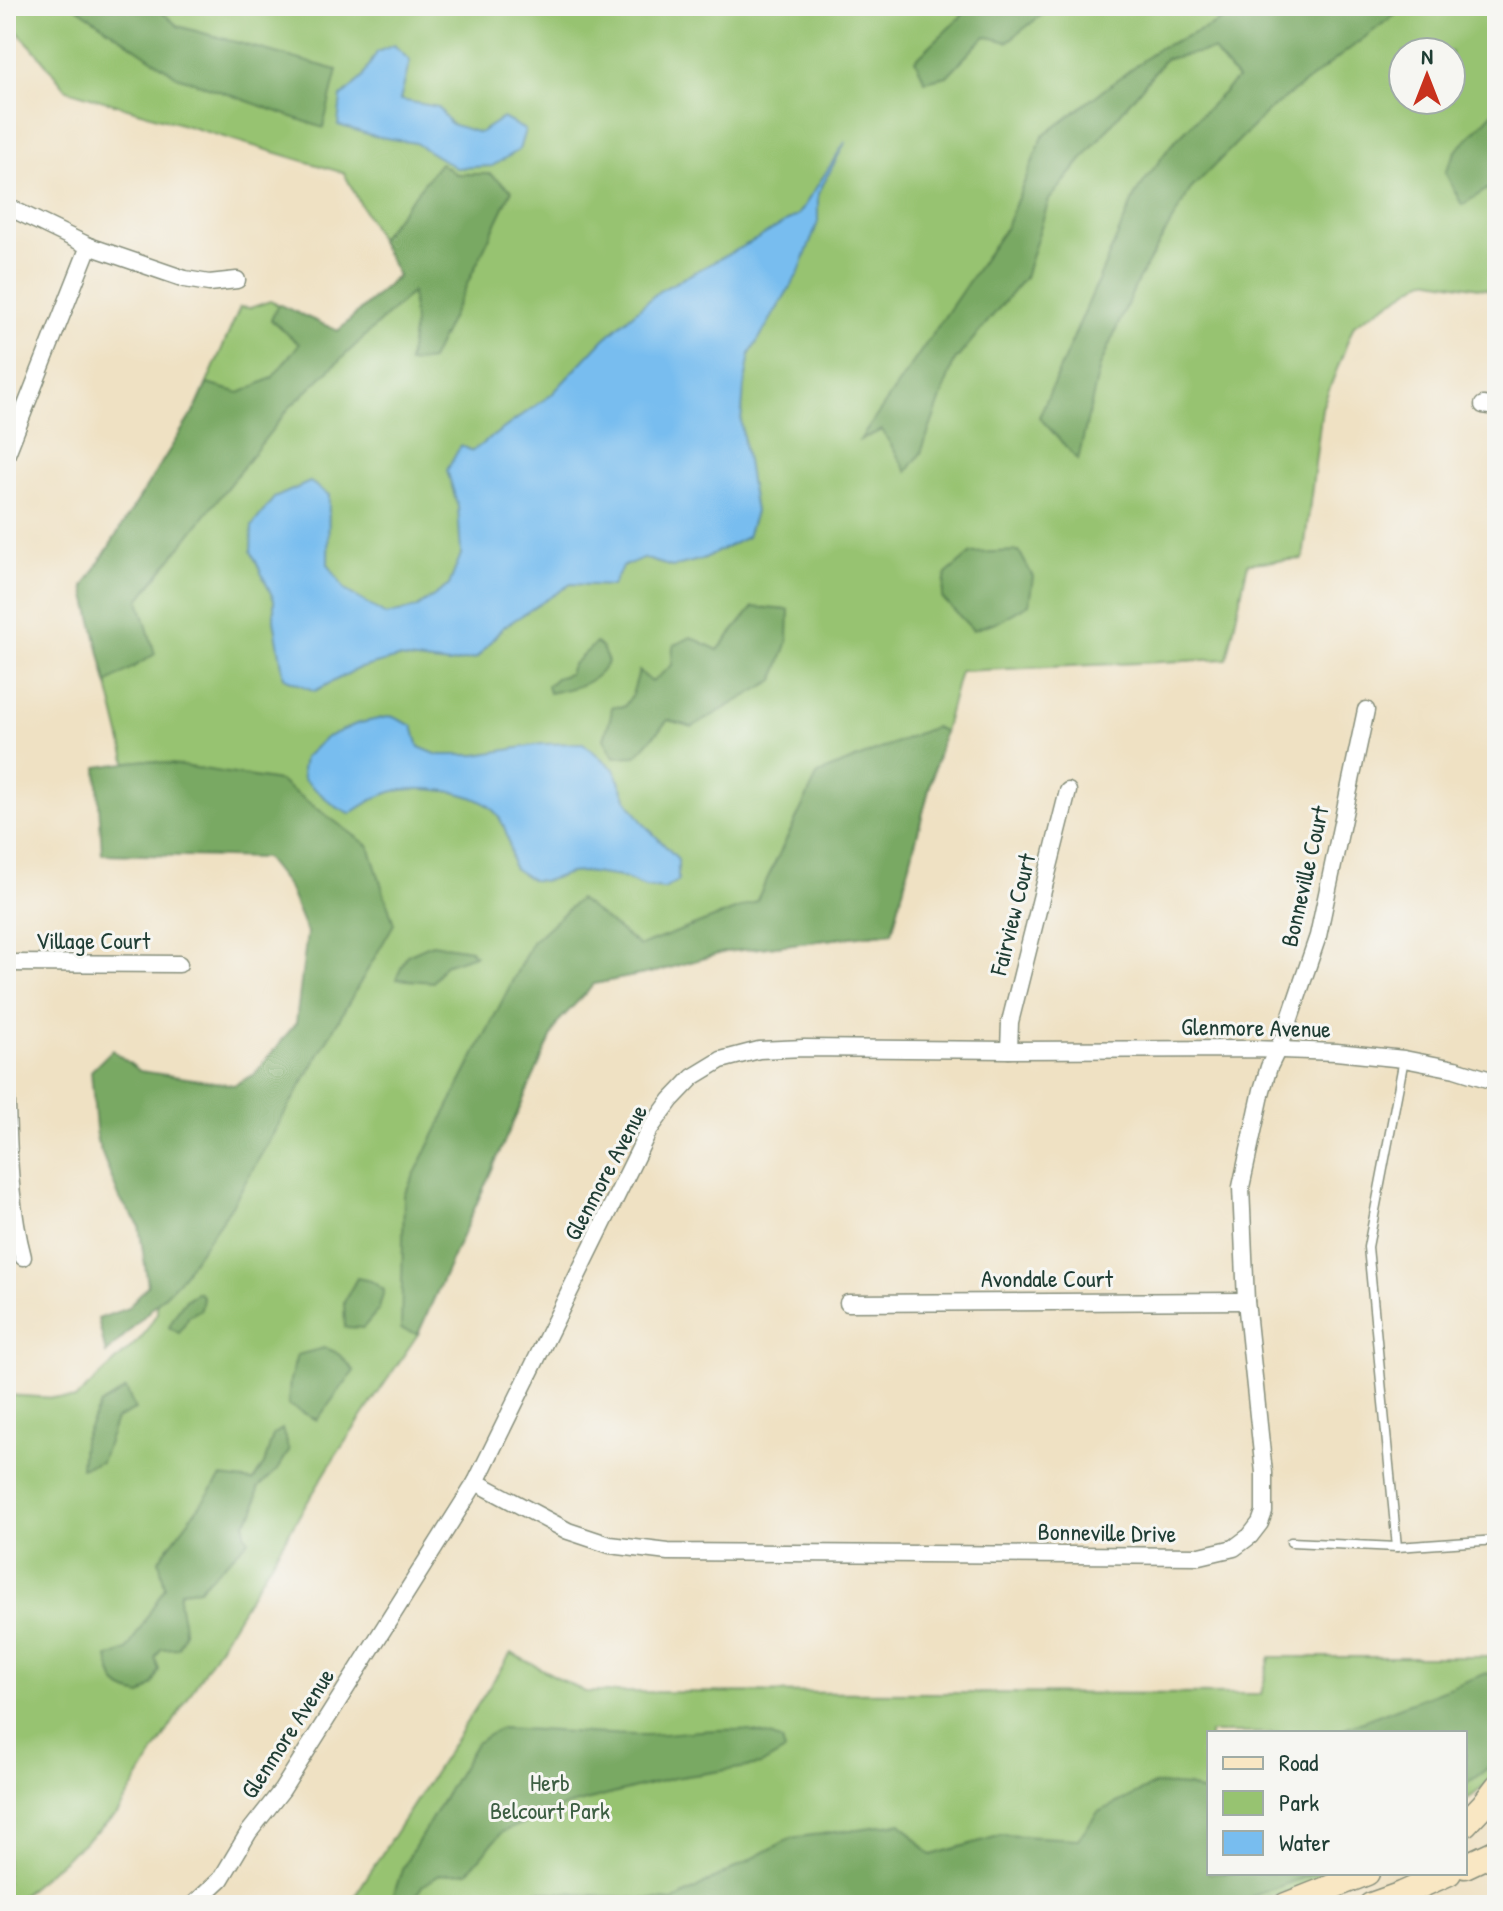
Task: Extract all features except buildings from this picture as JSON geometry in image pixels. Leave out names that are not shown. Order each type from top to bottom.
[{"type":"main road","points":[[1467,1824],[1497,1787]]},
{"type":"main road","points":[[1467,1825],[1497,1813]]},
{"type":"main road","points":[[1467,1865],[1497,1851]]},
{"type":"main road","points":[[1286,1905],[1362,1875]]},
{"type":"main road","points":[[1371,1905],[1445,1875]]},
{"type":"street","points":[[6,206],[89,246],[185,279],[209,283],[237,280]]},
{"type":"street","points":[[6,456],[89,246]]},
{"type":"street","name":"Bonneville Court","points":[[1277,1050],[1318,936],[1366,710]]},
{"type":"street","name":"Fairview Court","points":[[1009,1050],[1010,1022],[1068,791]]},
{"type":"street","name":"Village Court","points":[[6,963],[179,964]]},
{"type":"street","name":"Glenmore Avenue","points":[[193,1905],[221,1879],[249,1832],[282,1790],[476,1482],[649,1130],[693,1077],[721,1060],[759,1050],[1277,1050],[1404,1059],[1455,1069],[1497,1082]]},
{"type":"street","name":"Bonneville Drive","points":[[476,1482],[568,1531],[610,1545],[668,1552],[1200,1556],[1234,1548],[1250,1536],[1264,1512],[1264,1473],[1246,1301],[1241,1187],[1262,1090],[1277,1050]]},
{"type":"street","points":[[6,1085],[11,1193],[23,1257]]},
{"type":"street","name":"Avondale Court","points":[[848,1303],[1246,1301]]},
{"type":"lane","points":[[1397,1547],[1368,1247],[1404,1059]]},
{"type":"lane","points":[[1291,1542],[1397,1547],[1497,1540]]},
{"type":"green space","points":[[6,6],[1497,6],[1497,291],[1426,279],[1354,325],[1322,408],[1303,559],[1248,563],[1227,659],[960,671],[892,932],[725,952],[659,971],[594,984],[558,1022],[418,1334],[335,1457],[117,1814],[10,1905],[6,1905],[6,1395],[75,1399],[142,1337],[157,1313],[159,1115],[280,1110],[337,924],[273,850],[148,850],[84,587],[197,406],[240,307],[250,308],[270,301],[338,331],[398,275],[344,173],[67,90],[6,20]]},
{"type":"green space","points":[[74,6],[155,6],[178,26],[337,70],[323,128],[177,76]]},
{"type":"green space","points":[[972,6],[1053,6],[1007,42],[985,36],[947,76],[925,81],[915,60]]},
{"type":"green space","points":[[1249,6],[1406,6],[1268,111],[1190,190],[1137,282],[1100,366],[1078,460],[1039,417],[1136,193],[1171,145],[1237,79],[1213,50],[1165,59],[1049,200],[1025,277],[954,362],[921,453],[907,472],[882,430],[860,440],[1006,227],[1043,136],[1159,48]]},
{"type":"green space","points":[[1497,108],[1497,183],[1462,205],[1445,172],[1456,151]]},
{"type":"green space","points":[[440,163],[456,174],[490,174],[512,190],[431,360],[408,363],[414,325],[412,292],[290,407],[139,600],[155,654],[107,683],[84,587],[197,406],[207,384],[240,393],[272,378],[299,344],[271,320],[278,304],[338,331],[398,276],[379,239]]},
{"type":"green space","points":[[1019,551],[1033,577],[1029,604],[1001,620],[973,630],[942,598],[946,574],[971,553]]},
{"type":"green space","points":[[753,607],[789,610],[788,641],[774,680],[692,727],[668,720],[636,756],[614,757],[604,739],[612,706],[624,707],[632,695],[639,671],[652,682],[672,665],[673,646],[691,637],[718,650]]},
{"type":"green space","points":[[596,643],[602,648],[608,662],[602,670],[590,681],[549,693],[547,686],[556,678],[569,674],[572,665]]},
{"type":"green space","points":[[934,727],[944,731],[892,932],[725,952],[659,971],[594,984],[558,1022],[418,1334],[401,1329],[404,1195],[532,942],[579,899],[640,946],[756,902],[818,774]]},
{"type":"green space","points":[[145,760],[279,781],[369,846],[394,924],[231,1207],[178,1282],[106,1354],[98,1319],[128,1308],[148,1285],[139,1225],[120,1199],[97,1141],[91,1071],[112,1050],[140,1071],[234,1085],[255,1074],[296,1023],[307,933],[288,887],[265,858],[102,854],[97,767]]},
{"type":"green space","points":[[432,944],[470,950],[475,955],[444,965],[433,982],[396,979],[407,955]]},
{"type":"green space","points":[[357,1278],[371,1281],[384,1290],[379,1309],[363,1328],[345,1327],[344,1302]]},
{"type":"green space","points":[[199,1292],[203,1298],[201,1309],[189,1316],[179,1333],[169,1327],[184,1302]]},
{"type":"green space","points":[[324,1348],[338,1354],[354,1371],[317,1420],[288,1405],[290,1380],[297,1355]]},
{"type":"green space","points":[[126,1389],[135,1410],[116,1419],[101,1462],[81,1468],[83,1440],[100,1405]]},
{"type":"green space","points":[[282,1429],[289,1451],[278,1469],[258,1488],[255,1510],[245,1522],[245,1534],[249,1540],[199,1589],[181,1591],[179,1601],[184,1634],[178,1648],[161,1649],[155,1658],[159,1670],[153,1684],[142,1695],[121,1688],[111,1673],[108,1657],[127,1650],[165,1587],[159,1560],[221,1477],[253,1481],[264,1464],[273,1435]]},
{"type":"green space","name":"Herb Belcourt Park","points":[[511,1653],[585,1692],[1261,1694],[1270,1657],[1497,1657],[1497,1772],[1467,1800],[1467,1731],[1207,1731],[1207,1875],[1332,1875],[1242,1905],[349,1905]]},
{"type":"green space","points":[[1487,1673],[1497,1679],[1497,1742],[1488,1768],[1467,1784],[1467,1731],[1340,1731]]},
{"type":"green space","points":[[501,1728],[636,1735],[747,1731],[782,1741],[785,1751],[761,1765],[674,1778],[563,1807],[502,1832],[468,1872],[440,1875],[422,1886],[411,1905],[390,1905],[403,1867],[476,1743]]},
{"type":"green space","points":[[1156,1784],[1189,1786],[1207,1795],[1207,1875],[1311,1875],[1229,1905],[518,1905],[537,1891],[673,1901],[791,1838],[901,1823],[931,1855],[1002,1835],[1078,1839],[1098,1812]]},
{"type":"water","points":[[394,45],[410,61],[400,100],[438,107],[451,124],[479,133],[503,118],[525,130],[519,150],[492,166],[456,168],[415,143],[374,136],[338,125],[341,97],[362,78],[377,52]]},
{"type":"water","points":[[846,141],[818,194],[818,222],[799,272],[750,354],[741,423],[755,512],[747,537],[703,559],[672,567],[643,558],[622,567],[612,586],[571,584],[502,628],[477,658],[449,664],[398,658],[357,669],[315,691],[284,678],[274,620],[274,600],[251,551],[252,526],[274,498],[310,482],[329,495],[328,564],[345,590],[386,615],[416,608],[449,585],[461,554],[458,507],[447,470],[461,445],[472,451],[552,394],[604,339],[659,291],[799,214]]},
{"type":"water","points":[[391,716],[413,726],[419,747],[438,755],[476,755],[542,744],[583,743],[614,769],[627,800],[644,824],[678,859],[678,881],[664,889],[645,887],[621,877],[584,872],[545,881],[532,880],[513,868],[507,837],[497,815],[472,797],[432,789],[395,791],[350,814],[336,807],[303,779],[304,758],[325,738],[356,724]]}]
